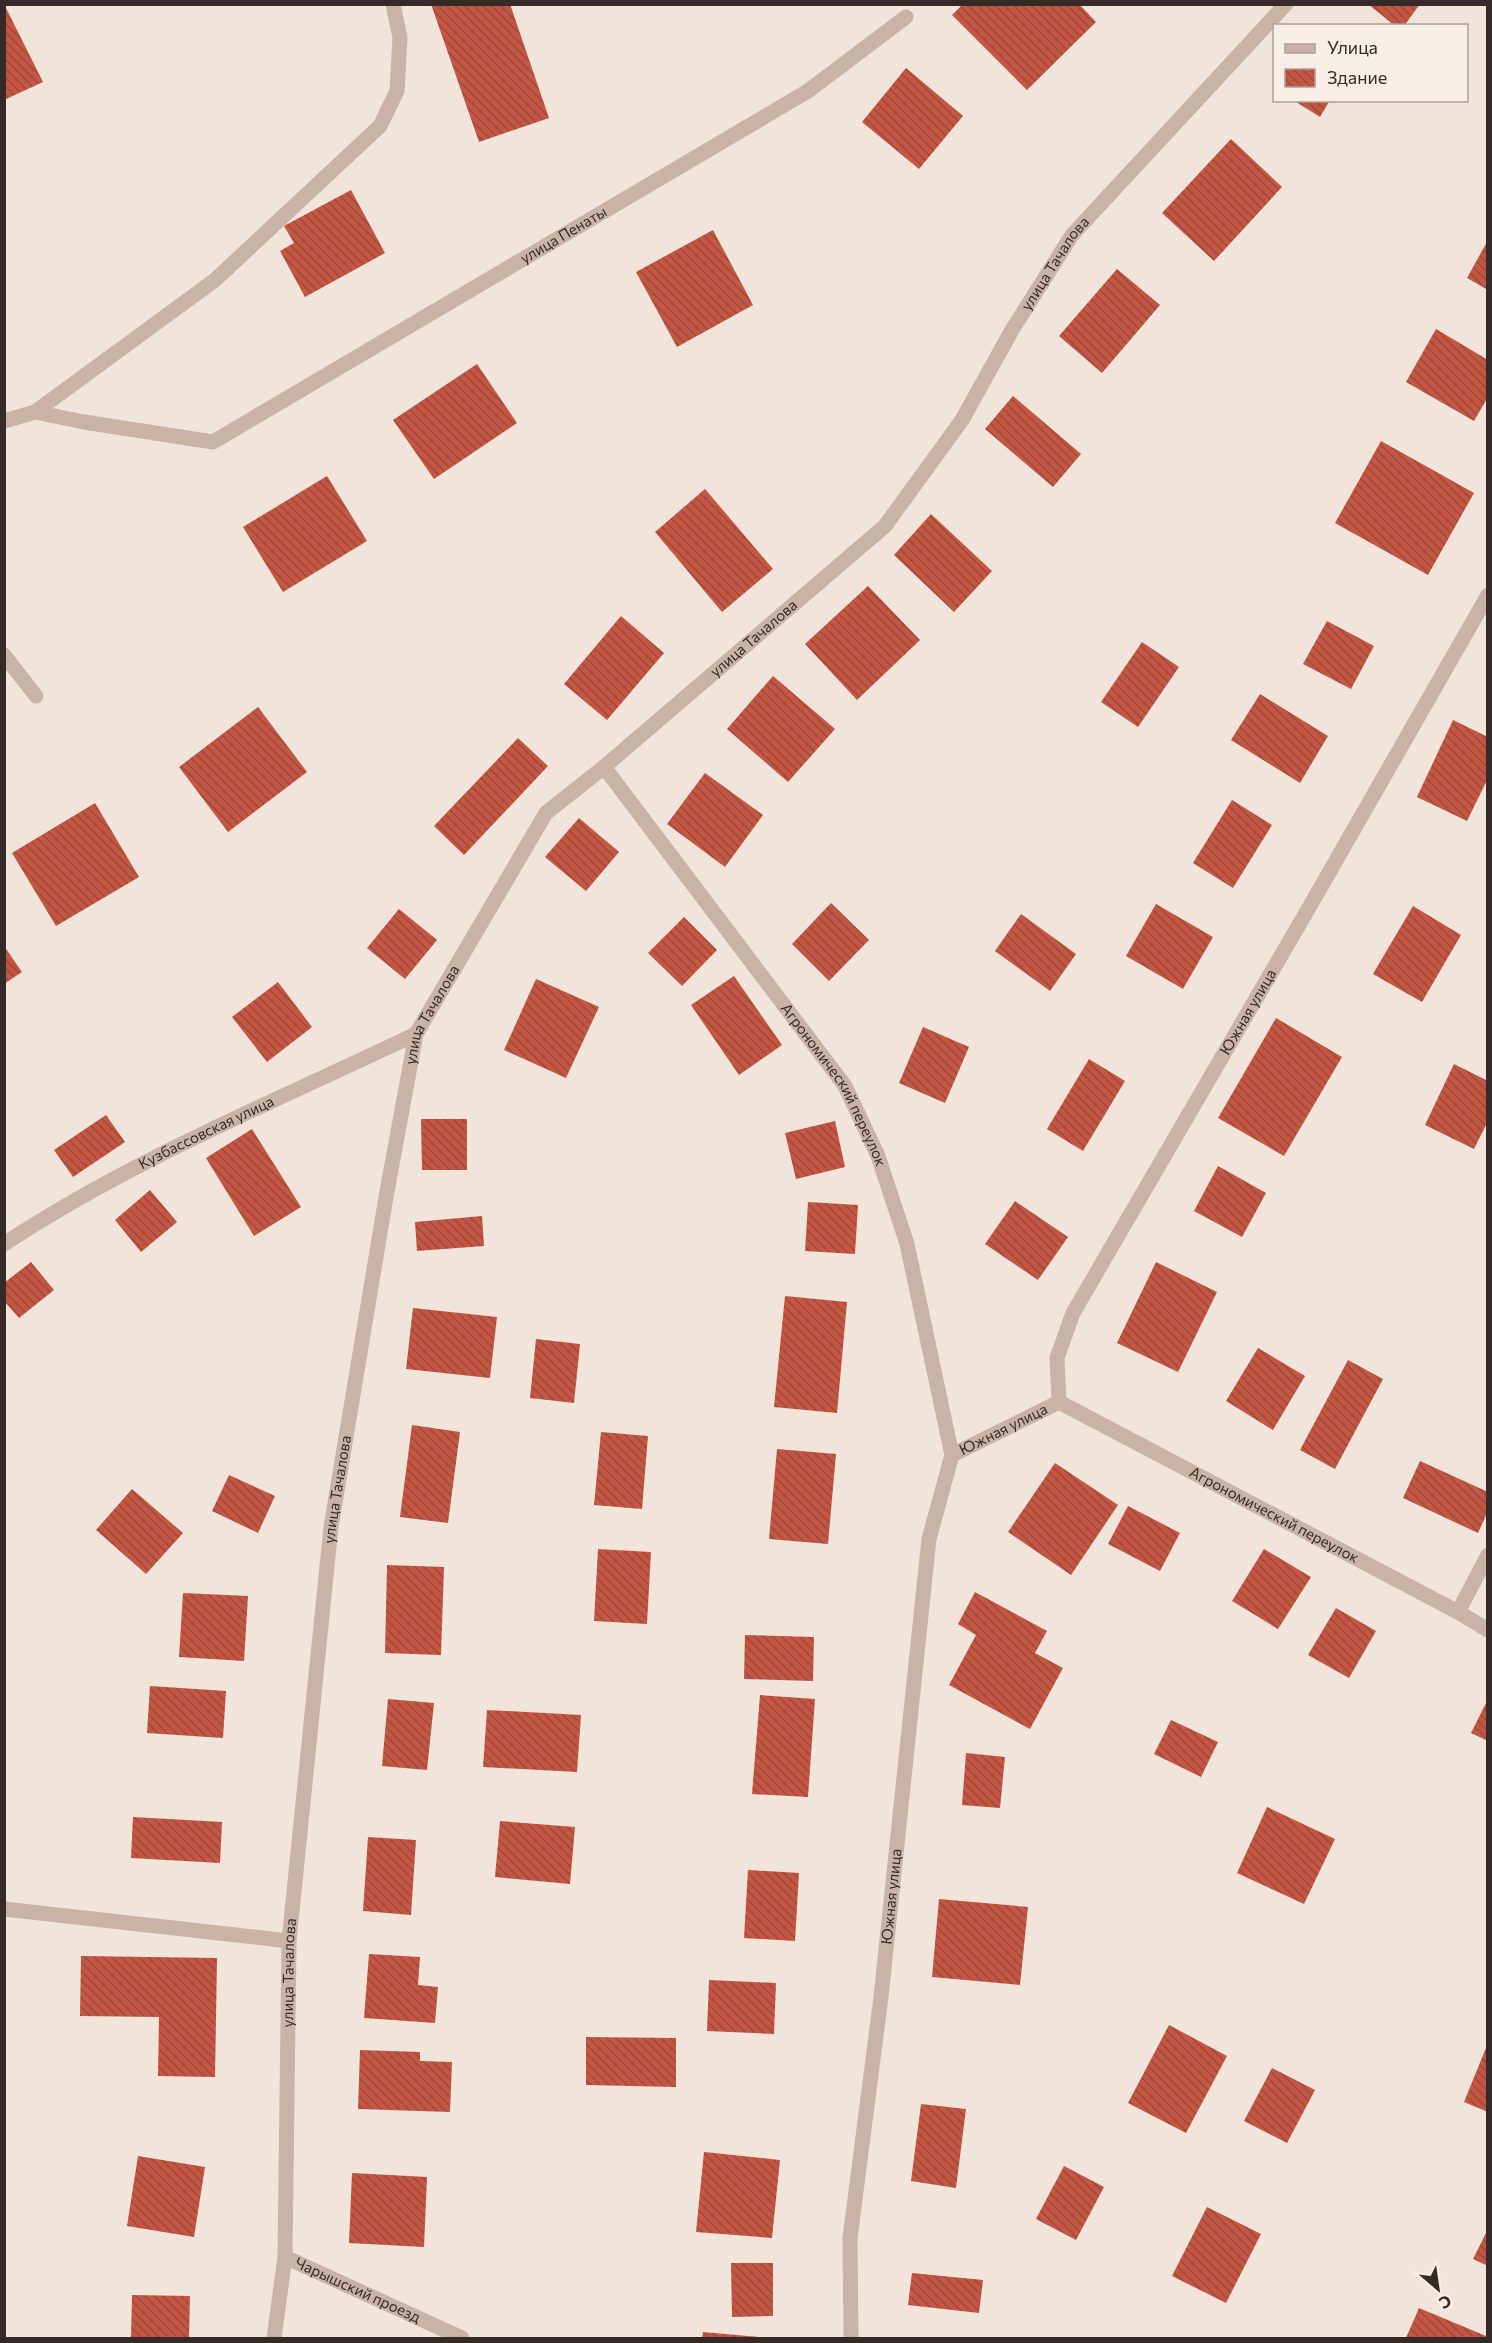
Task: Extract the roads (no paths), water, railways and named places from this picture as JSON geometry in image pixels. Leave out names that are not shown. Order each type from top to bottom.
[{"type":"street","points":[[4,421],[34,412],[215,280],[380,126],[397,91],[400,38],[393,4]]},
{"type":"street","name":"улица Тачалова","points":[[274,2338],[285,2257],[290,1941],[330,1527],[416,1034],[546,813],[604,767],[885,526],[962,420],[1012,330],[1072,235],[1286,4]]},
{"type":"street","name":"улица Пенаты","points":[[34,412],[213,442],[808,91],[906,17]]},
{"type":"street","name":"Южная улица","points":[[850,2338],[850,2238],[882,1985],[929,1539],[952,1455],[1059,1402],[1057,1358],[1073,1313],[1488,595]]},
{"type":"street","points":[[4,655],[36,696]]},
{"type":"street","name":"Агрономический переулок","points":[[604,767],[845,1086],[878,1156],[907,1244],[952,1455]]},
{"type":"street","name":"Кузбассовская улица","points":[[4,1244],[54,1211],[162,1154],[416,1034]]},
{"type":"street","name":"Агрономический переулок","points":[[1059,1402],[1458,1612],[1488,1630]]},
{"type":"street","points":[[1458,1612],[1488,1554]]},
{"type":"street","points":[[4,1908],[290,1941]]},
{"type":"street","name":"Чарышский проезд","points":[[285,2257],[462,2338]]}]
